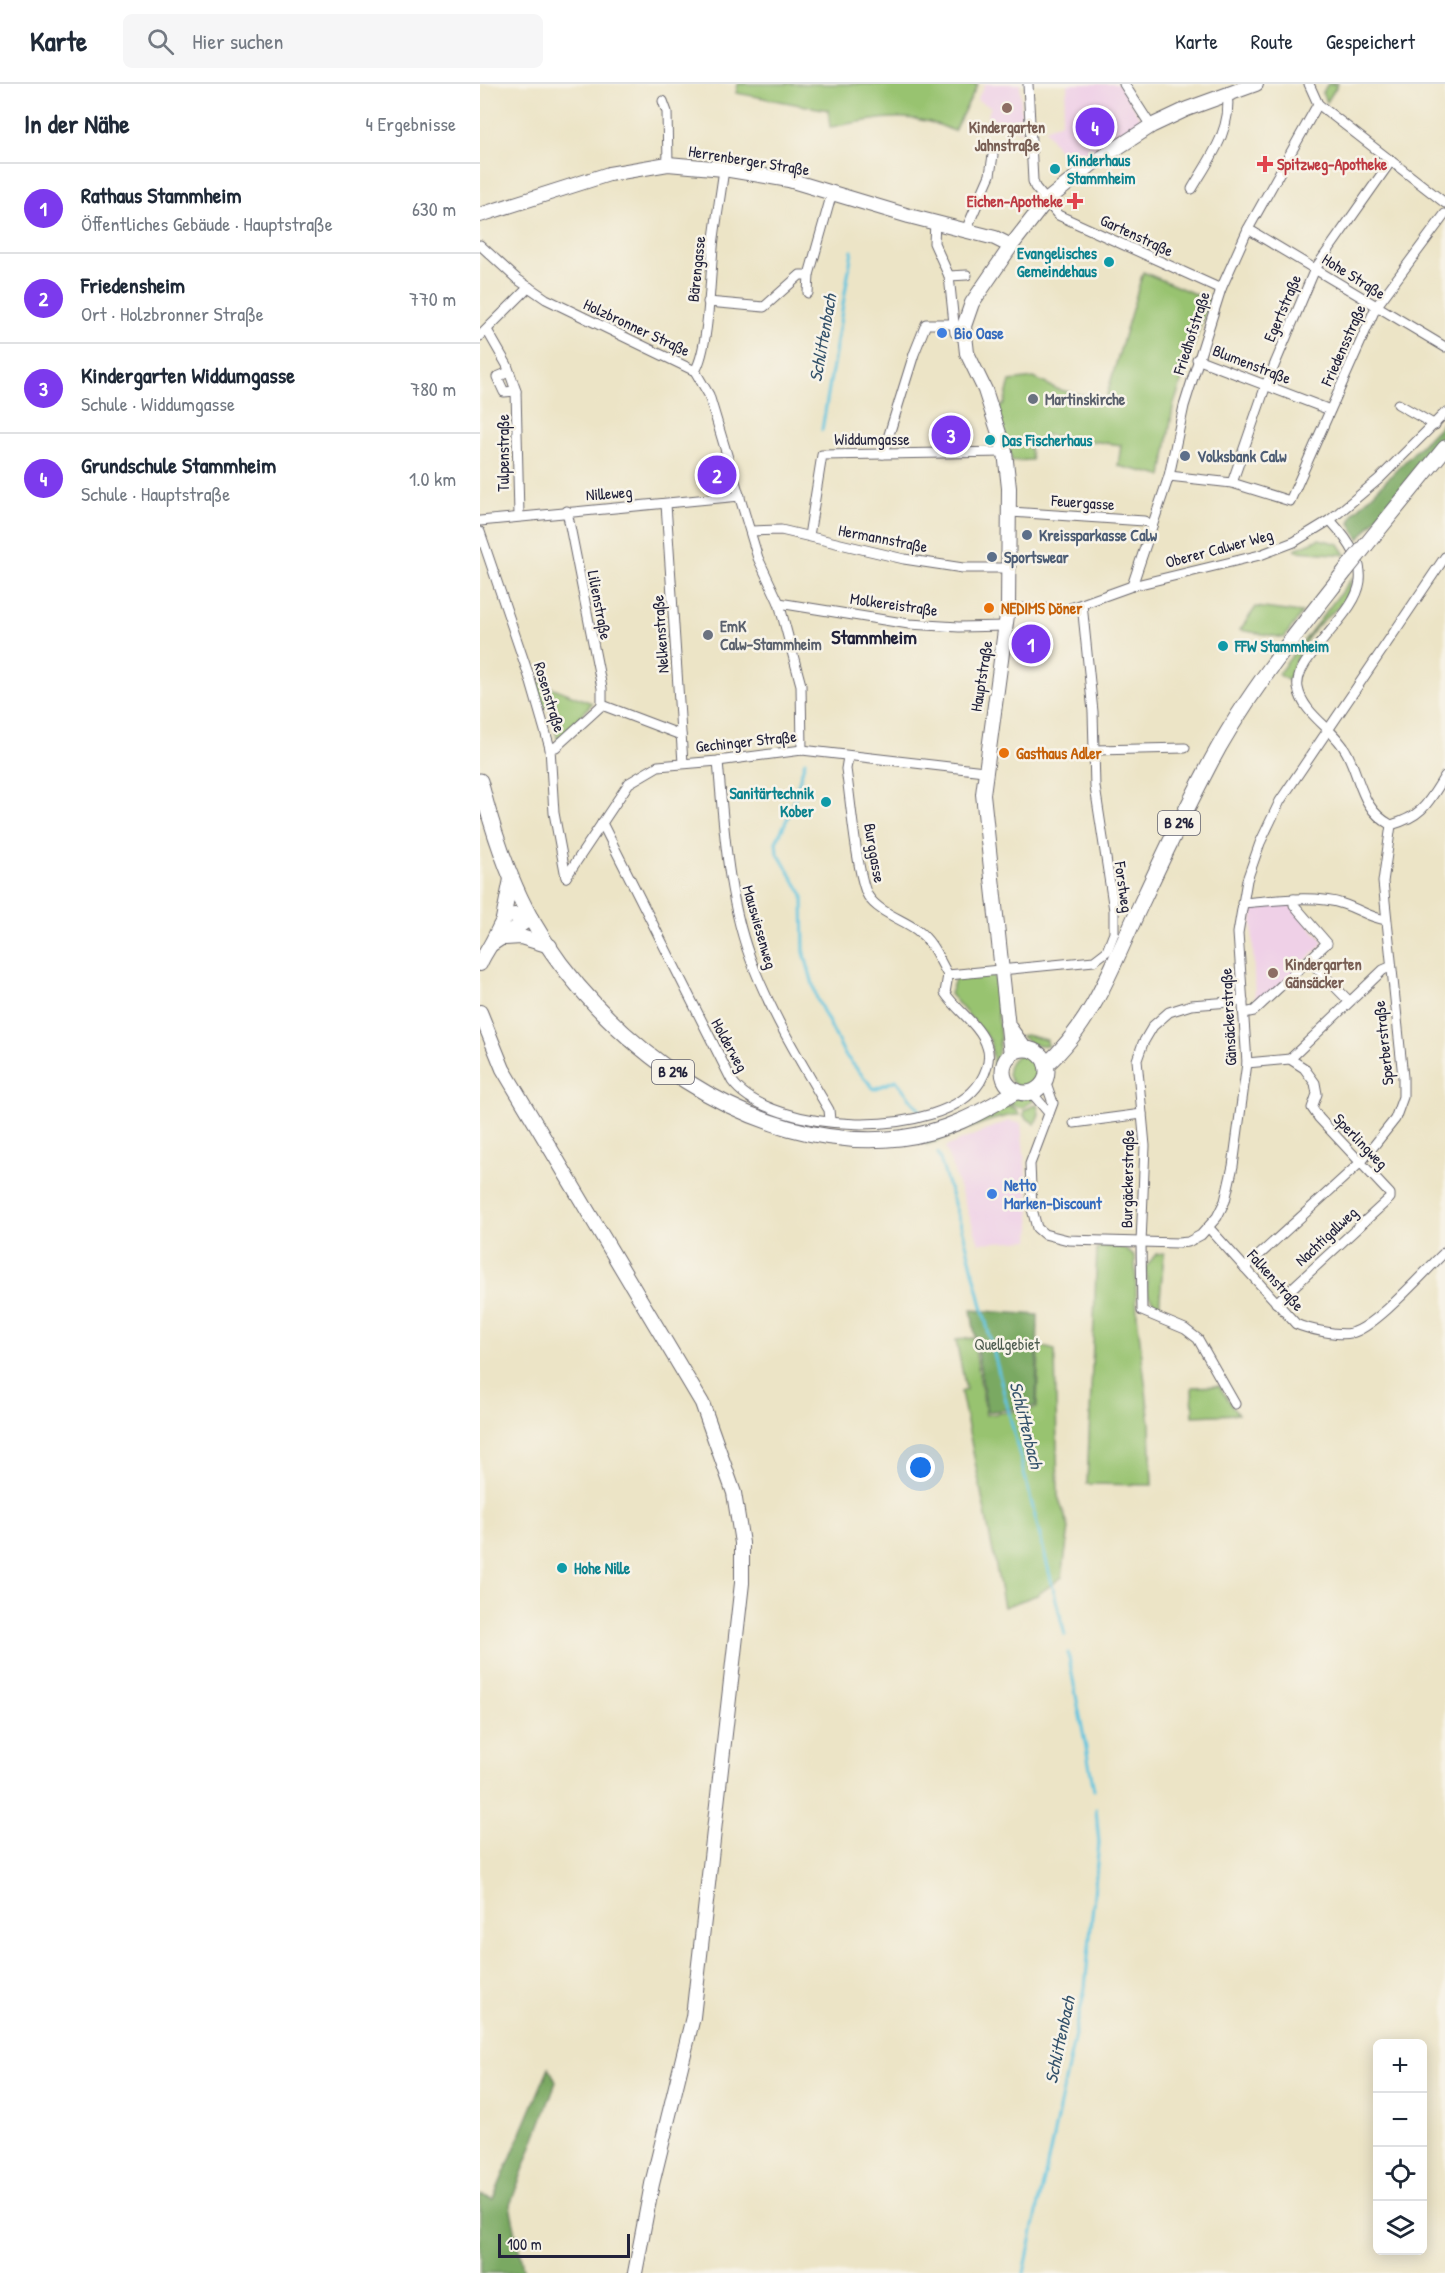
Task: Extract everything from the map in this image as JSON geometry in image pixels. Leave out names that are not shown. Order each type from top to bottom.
[{"type":"main road","name":"B 296","points":[[480,782],[511,879],[531,918],[600,1009],[638,1046],[683,1079],[763,1121],[800,1132],[868,1140],[902,1138],[943,1129],[978,1115],[1018,1088],[1044,1067],[1069,1040],[1099,997],[1179,823],[1219,747],[1265,675],[1445,448]]},
{"type":"main road","points":[[1018,1088],[1004,1067],[1018,1052],[1044,1067]]},
{"type":"street","points":[[1028,84],[1032,173],[1035,187],[1046,201]]},
{"type":"street","points":[[1124,84],[1151,126]]},
{"type":"street","name":"Hauptstraße","points":[[1018,1052],[1007,1024],[999,968],[985,825],[984,771],[1008,609],[1011,512],[1005,452],[992,408],[967,353],[964,326],[972,303],[1011,246],[1046,201],[1092,164],[1151,126],[1227,93],[1256,84]]},
{"type":"street","points":[[1309,84],[1318,104],[1445,203]]},
{"type":"street","points":[[1192,189],[1221,140],[1229,105],[1227,93]]},
{"type":"street","points":[[663,101],[667,112],[668,164]]},
{"type":"street","name":"Friedhofstraße","points":[[1132,586],[1169,476],[1197,359],[1221,289],[1248,229],[1318,104]]},
{"type":"street","points":[[966,230],[990,175],[993,154]]},
{"type":"street","name":"Egertstraße","points":[[1232,483],[1266,385],[1315,269],[1391,161]]},
{"type":"street","name":"Herrenberger Straße","points":[[480,214],[609,174],[668,164],[724,169],[789,180],[995,238],[1011,246]]},
{"type":"street","name":"Bärengasse","points":[[695,371],[699,364],[708,302],[724,169]]},
{"type":"street","points":[[808,294],[809,275],[832,193]]},
{"type":"street","name":"Gartenstraße","points":[[1046,201],[1058,215],[1221,289]]},
{"type":"street","name":"Friedensstraße","points":[[1232,483],[1290,501],[1376,307],[1445,214]]},
{"type":"street","name":"Hauptstraße","points":[[934,222],[934,243],[949,276],[955,333],[964,339]]},
{"type":"street","name":"Hohe Straße","points":[[1248,229],[1445,347]]},
{"type":"street","name":"Holzbronner Straße","points":[[480,245],[529,287],[574,314],[695,371],[709,395],[758,558],[779,603],[801,685],[802,750]]},
{"type":"street","points":[[708,302],[764,307],[800,275],[809,275]]},
{"type":"street","points":[[949,276],[967,275]]},
{"type":"street","points":[[484,333],[529,287]]},
{"type":"street","points":[[883,454],[914,354],[926,324],[954,324]]},
{"type":"street","name":"Tulpenstraße","points":[[484,333],[509,372],[516,391],[519,515]]},
{"type":"street","name":"Blumenstraße","points":[[1197,359],[1330,410]]},
{"type":"street","points":[[1398,404],[1435,425]]},
{"type":"street","name":"Oberer Calwer Weg","points":[[1008,609],[1068,609],[1132,586],[1260,555],[1294,542],[1330,520],[1379,479],[1445,413]]},
{"type":"street","name":"Widdumgasse","points":[[809,536],[822,454],[1005,452]]},
{"type":"street","points":[[1169,476],[1232,483]]},
{"type":"street","name":"Nilleweg","points":[[480,521],[519,515],[740,496]]},
{"type":"street","name":"Nelkenstraße","points":[[666,504],[683,763]]},
{"type":"street","name":"Lilienstraße","points":[[567,511],[602,688],[602,705]]},
{"type":"street","name":"Feuergasse","points":[[1011,512],[1144,521],[1152,525]]},
{"type":"street","points":[[1330,520],[1352,548],[1361,581],[1351,606],[1317,647],[1299,675],[1297,685],[1301,698],[1343,746],[1370,810],[1391,825],[1409,820],[1422,811],[1445,776]]},
{"type":"street","name":"Hermannstraße","points":[[750,531],[781,530],[933,564],[963,568],[1010,568]]},
{"type":"street","name":"Rosenstraße","points":[[480,532],[530,680],[550,748],[554,813],[566,877]]},
{"type":"street","name":"Gänsäckerstraße","points":[[1044,1067],[1053,1103],[1030,1164],[1032,1209],[1037,1228],[1050,1237],[1068,1240],[1159,1245],[1188,1242],[1209,1228],[1225,1202],[1233,1167],[1247,1063],[1238,933],[1242,903],[1260,843],[1280,801],[1445,557]]},
{"type":"street","name":"Molkereistraße","points":[[779,603],[909,624],[959,627],[1006,626]]},
{"type":"street","name":"Forstweg","points":[[999,968],[1094,960],[1107,951],[1114,933],[1114,910],[1095,787],[1095,750],[1082,604]]},
{"type":"street","points":[[550,748],[556,747],[602,705],[681,735]]},
{"type":"street","points":[[1095,750],[1185,748]]},
{"type":"street","name":"Gechinger Straße","points":[[566,877],[628,783],[658,766],[802,750],[984,771]]},
{"type":"street","name":"Burggasse","points":[[848,756],[846,769],[861,871],[868,896],[878,906],[918,930],[935,946],[948,975],[945,993],[982,1035],[988,1049],[988,1061]]},
{"type":"street","name":"Mauswiesenweg","points":[[717,761],[735,902],[753,967],[784,1032],[829,1110],[830,1120]]},
{"type":"street","name":"Holderweg","points":[[602,823],[714,1050],[737,1088],[769,1108],[814,1119],[867,1125],[887,1124],[946,1111],[974,1091],[984,1076],[988,1061]]},
{"type":"street","name":"Sperberstraße","points":[[1245,1268],[1361,1162],[1395,1119],[1403,1096],[1404,1077],[1390,967],[1383,882],[1391,825]]},
{"type":"street","points":[[480,964],[503,919],[511,879]]},
{"type":"street","points":[[1244,1012],[1254,1011],[1327,943],[1294,905],[1294,899]]},
{"type":"street","points":[[1242,903],[1294,899],[1342,903],[1374,919],[1386,921]]},
{"type":"street","points":[[503,919],[510,914],[531,918]]},
{"type":"street","points":[[492,944],[505,938],[531,918]]},
{"type":"street","points":[[505,938],[521,937],[550,946]]},
{"type":"street","points":[[1309,960],[1348,1000]]},
{"type":"street","points":[[1247,1063],[1290,1059],[1348,1000],[1383,970],[1390,967]]},
{"type":"street","points":[[948,975],[999,968]]},
{"type":"street","name":"Burgäckerstraße","points":[[1235,1404],[1198,1339],[1185,1329],[1142,1311],[1140,1243],[1145,1146],[1137,1060],[1143,1043],[1154,1026],[1169,1012],[1191,1005],[1243,1001]]},
{"type":"street","points":[[480,1012],[503,1070],[702,1403],[734,1493],[742,1543],[742,1583],[694,2007],[652,2184],[635,2273]]},
{"type":"street","name":"Sperlingweg","points":[[1290,1059],[1304,1068],[1315,1083],[1317,1094],[1312,1108],[1319,1118],[1388,1190]]},
{"type":"street","points":[[1018,1088],[1049,1113]]},
{"type":"street","name":"Burgäckerstraße","points":[[1074,1123],[1142,1114]]},
{"type":"street","name":"Nachtigallweg","points":[[1276,1303],[1389,1198],[1388,1190]]},
{"type":"street","name":"Falkenstraße","points":[[1209,1228],[1296,1324],[1305,1328],[1350,1334],[1369,1325],[1445,1252]]},
{"type":"shaded area","name":"Kindergarten Jahnstraße","points":[[985,84],[1020,84],[1022,132],[987,117],[991,107],[977,100]]},
{"type":"shaded area","points":[[1068,84],[1119,84],[1144,124],[1119,134],[1071,169],[1045,129],[1061,122]]},
{"type":"shaded area","name":"Kindergarten Gänsäcker","points":[[1288,904],[1322,939],[1322,945],[1259,1004],[1255,1001],[1252,922],[1254,906]]},
{"type":"shaded area","points":[[1008,1121],[1021,1123],[1031,1226],[1030,1240],[979,1243],[945,1147]]},
{"type":"green space","points":[[738,84],[978,84],[954,131],[937,124],[907,118],[878,119],[830,127],[828,110],[736,93]]},
{"type":"green space","points":[[1328,84],[1338,84],[1327,102],[1322,93]]},
{"type":"green space","points":[[1143,272],[1209,300],[1173,407],[1162,476],[1118,466],[1121,445],[1046,435],[1044,441],[1029,443],[1032,460],[1012,461],[997,410],[1004,404],[1010,381],[1034,378],[1057,389],[1105,401]]},
{"type":"green space","points":[[1445,421],[1445,437],[1359,539],[1350,523],[1354,513]]},
{"type":"green space","points":[[1319,539],[1339,544],[1346,555],[1295,549]]},
{"type":"green space","points":[[1352,578],[1344,600],[1321,622],[1303,646],[1289,681],[1278,674]]},
{"type":"green space","points":[[1256,607],[1302,613],[1284,638],[1240,630]]},
{"type":"green space","points":[[538,682],[592,703],[558,742],[550,707],[543,707],[535,683]]},
{"type":"green space","points":[[992,973],[995,978],[1000,1039],[996,1067],[994,1067],[990,1040],[950,994],[955,979]]},
{"type":"green space","points":[[1021,1036],[1047,1040],[1048,1046],[1032,1044]]},
{"type":"green space","points":[[1025,1054],[1037,1059],[1042,1071],[1037,1083],[1025,1088],[1013,1083],[1008,1071],[1013,1059]]},
{"type":"green space","points":[[1015,1097],[1028,1097],[1034,1100],[1022,1108],[1008,1104]]},
{"type":"green space","points":[[1002,1103],[1016,1109],[1020,1115],[998,1118],[926,1145],[925,1139]]},
{"type":"green space","points":[[1037,1104],[1039,1114],[1035,1124],[1024,1116],[1024,1110]]},
{"type":"green space","points":[[1101,1246],[1124,1248],[1135,1257],[1137,1315],[1150,1424],[1152,1485],[1087,1484],[1097,1249]]},
{"type":"green space","points":[[1164,1253],[1159,1310],[1148,1294],[1146,1267],[1156,1254]]},
{"type":"green space","name":"Quellgebiet","points":[[971,1310],[1038,1315],[1036,1406],[987,1412]]},
{"type":"green space","points":[[973,1338],[986,1415],[1037,1408],[1039,1346],[1055,1350],[1058,1496],[1069,1528],[1062,1577],[1037,1595],[1004,1607],[961,1392],[966,1390],[956,1340]]},
{"type":"green space","points":[[1219,1386],[1238,1414],[1193,1416],[1192,1387]]},
{"type":"green space","points":[[549,2067],[556,2082],[510,2205],[524,2273],[480,2273],[480,2195],[493,2199]]},
{"type":"waterway","name":"Schlittenbach","points":[[822,430],[852,251]]},
{"type":"waterway","name":"Schlittenbach","points":[[805,761],[790,813],[776,842],[777,852],[803,895],[804,952],[817,999],[845,1055],[874,1089],[896,1080],[921,1112]]},
{"type":"waterway","name":"Schlittenbach","points":[[938,1153],[964,1235],[1065,1635]]},
{"type":"waterway","name":"Schlittenbach","points":[[1068,1653],[1094,1790]]},
{"type":"waterway","name":"Schlittenbach","points":[[1024,2273],[1085,1988],[1099,1843],[1096,1809]]},
{"type":"place","name":"Kindergarten Jahnstraße","points":[[1007,108]]},
{"type":"place","name":"Grundschule Stammheim","points":[[1095,127]]},
{"type":"place","name":"Spitzweg-Apotheke","points":[[1265,164]]},
{"type":"place","name":"Kinderhaus Stammheim","points":[[1055,169]]},
{"type":"place","name":"Eichen-Apotheke","points":[[1075,201]]},
{"type":"place","name":"Evangelisches Gemeindehaus","points":[[1109,262]]},
{"type":"place","name":"Bio Oase","points":[[942,333]]},
{"type":"place","name":"Martinskirche","points":[[1033,399]]},
{"type":"place","name":"Kindergarten Widdumgasse","points":[[951,435]]},
{"type":"place","name":"Das Fischerhaus","points":[[990,440]]},
{"type":"place","name":"Volksbank Calw","points":[[1185,456]]},
{"type":"place","name":"Friedensheim","points":[[717,475]]},
{"type":"place","name":"Kreissparkasse Calw","points":[[1027,535]]},
{"type":"place","name":"Sportswear","points":[[992,557]]},
{"type":"place","name":"NEDIMS Döner","points":[[989,608]]},
{"type":"place","name":"EmK Calw-Stammheim","points":[[708,635]]},
{"type":"place","name":"Rathaus Stammheim","points":[[1031,644]]},
{"type":"place","name":"FFW Stammheim","points":[[1223,646]]},
{"type":"place","name":"Gasthaus Adler","points":[[1004,753]]},
{"type":"place","name":"Sanitärtechnik Kober","points":[[826,802]]},
{"type":"place","name":"Kindergarten Gänsäcker","points":[[1273,973]]},
{"type":"place","name":"Netto Marken-Discount","points":[[992,1194]]},
{"type":"place","name":"Hohe Nille","points":[[562,1568]]},
{"type":"district","name":"Stammheim","points":[[874,637]]}]
